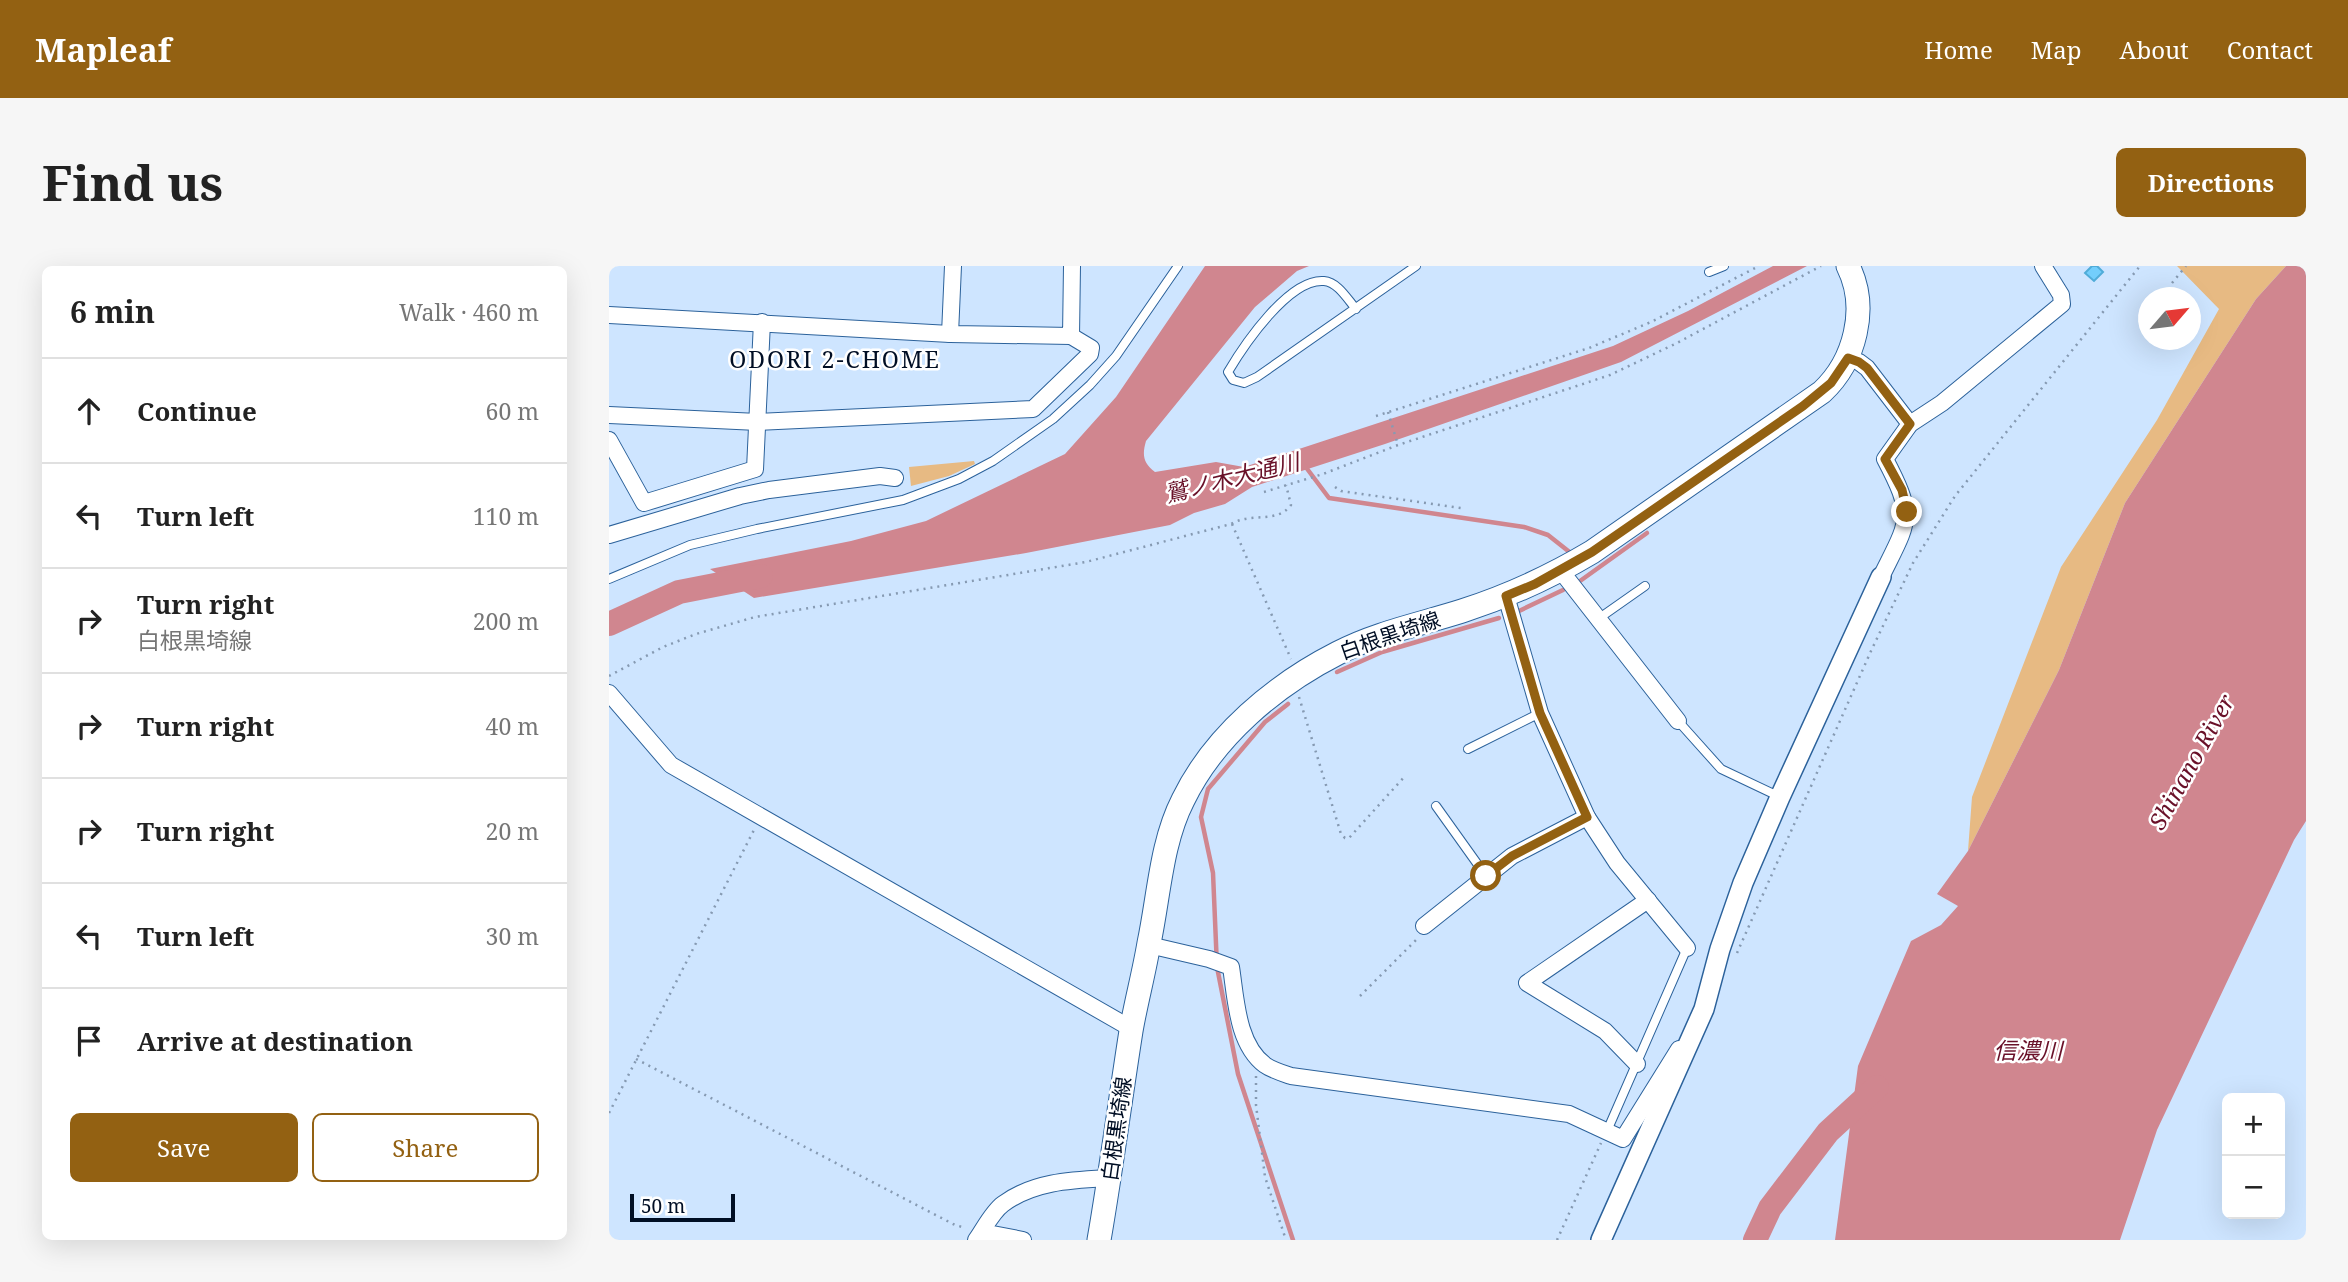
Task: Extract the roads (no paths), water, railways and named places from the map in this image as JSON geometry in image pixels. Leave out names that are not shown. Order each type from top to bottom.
[{"type":"main road","name":"白根黒埼線","points":[[1099,1240],[1132,1029],[1169,836],[1182,801],[1199,771],[1251,713],[1295,677],[1339,652],[1367,640],[1506,596],[1560,571],[1592,552],[1822,393],[1848,358],[1857,303],[1852,270]]},
{"type":"street","points":[[950,334],[953,266]]},
{"type":"street","points":[[1071,336],[1072,266]]},
{"type":"street","points":[[1601,1240],[1691,1042],[1743,883],[1780,797],[1905,529],[1907,512],[1902,490],[1885,459],[1910,424],[1942,403],[2062,304],[2061,295],[2043,266]]},
{"type":"street","points":[[609,315],[950,334],[1071,336],[1091,348],[1090,354],[1033,409],[758,422],[609,415]]},
{"type":"street","points":[[609,440],[644,503],[755,469],[762,323]]},
{"type":"street","points":[[1848,358],[1867,368],[1910,424]]},
{"type":"street","points":[[609,536],[769,489],[880,476],[895,478]]},
{"type":"street","points":[[1560,571],[1678,721]]},
{"type":"street","points":[[1506,596],[1540,713],[1587,817],[1617,863],[1687,948]]},
{"type":"street","points":[[609,693],[671,765],[1132,1029]]},
{"type":"street","points":[[1424,926],[1512,856],[1587,817]]},
{"type":"street","points":[[1637,1064],[1605,1031],[1527,983],[1648,900]]},
{"type":"street","points":[[1149,945],[1209,958],[1231,967],[1240,1022],[1246,1039],[1264,1065],[1291,1076],[1569,1114],[1623,1139],[1677,1049],[1691,1042]]},
{"type":"street","points":[[979,1236],[1001,1205],[1033,1189],[1057,1181],[1110,1178]]},
{"type":"street","points":[[979,1236],[1023,1240]]},
{"type":"lane","points":[[609,579],[690,545],[757,528],[903,500],[979,469],[1033,435],[1090,386],[1116,356],[1178,266]]},
{"type":"lane","points":[[1356,309],[1334,284],[1324,281],[1307,284],[1281,303],[1246,341],[1228,372],[1233,380],[1244,383],[1258,377],[1356,309],[1416,266]]},
{"type":"lane","points":[[1709,272],[1724,266]]},
{"type":"lane","points":[[1598,619],[1645,586]]},
{"type":"lane","points":[[1468,749],[1540,713]]},
{"type":"lane","points":[[1678,721],[1721,769],[1780,797]]},
{"type":"lane","points":[[1436,806],[1486,876]]},
{"type":"lane","points":[[1607,1131],[1687,948]]},
{"type":"water","points":[[1205,266],[1309,266],[1297,271],[1255,307],[1146,441],[1145,458],[1155,472],[1216,462],[1244,467],[1613,346],[1688,311],[1773,266],[1807,266],[1621,362],[1252,487],[1225,504],[1194,513],[1170,525],[1026,553],[754,598],[710,569],[851,541],[926,521],[1065,454],[1116,397]]},
{"type":"water","name":"信濃川","points":[[2286,266],[2306,266],[2306,821],[2294,840],[2157,1130],[2120,1240],[1835,1240],[1858,1066],[1911,941],[1941,925],[1958,906],[1937,894],[1968,851],[2059,670],[2125,503],[2256,299]]},
{"type":"waterway","points":[[1305,466],[1329,498],[1524,527],[1548,535],[1572,554]]},
{"type":"waterway","points":[[1580,581],[1647,533]]},
{"type":"waterway","name":"鷲ノ木大通川","points":[[609,624],[679,592],[761,576]]},
{"type":"waterway","points":[[1519,611],[1563,590]]},
{"type":"waterway","points":[[1337,672],[1382,652],[1499,618]]},
{"type":"waterway","points":[[1288,704],[1265,722],[1208,789],[1201,817],[1213,873],[1217,967],[1238,1074],[1293,1240]]},
{"type":"waterway","name":"Shinano River","points":[[1755,1240],[1770,1208],[1828,1132],[1877,1087]]},
{"type":"district","name":"ODORI 2-CHOME","points":[[835,360]]}]
